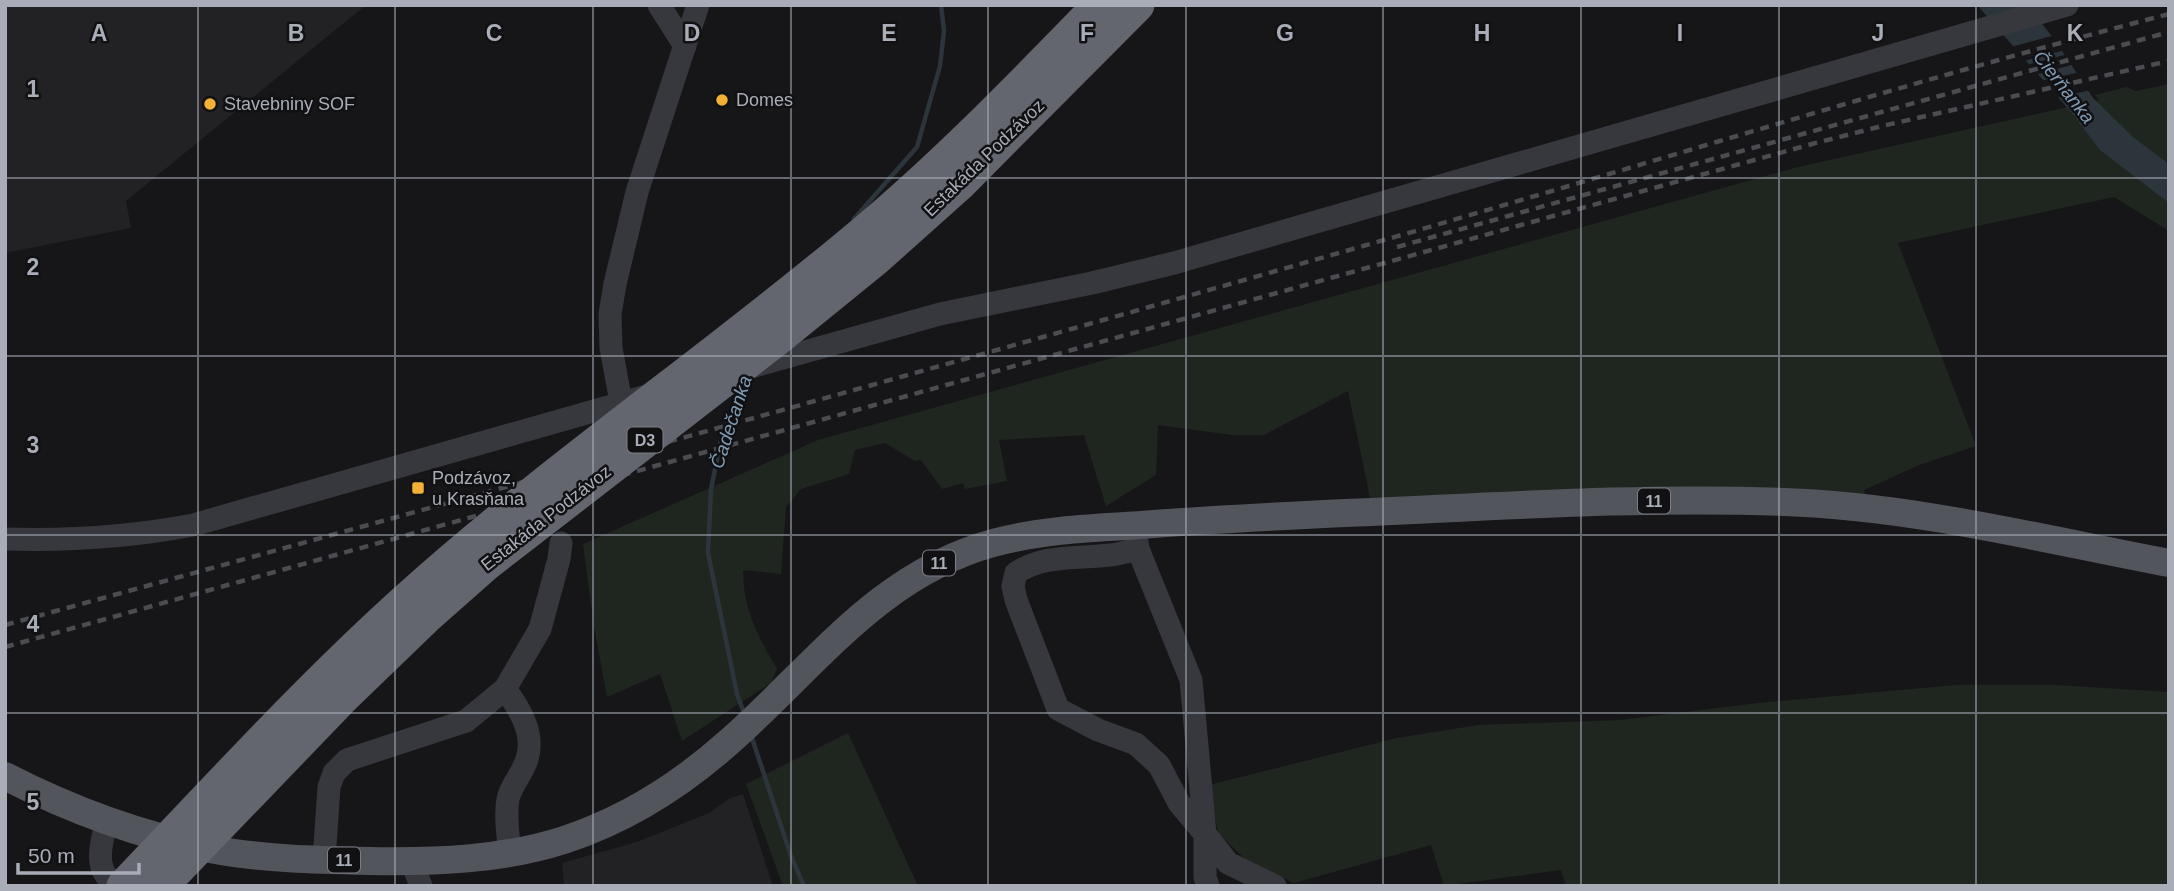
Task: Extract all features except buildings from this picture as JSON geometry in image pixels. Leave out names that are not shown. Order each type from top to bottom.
[{"type":"highway","name":"Estakáda Podzávoz","points":[[123,886],[323,678],[410,595],[557,473],[863,233],[941,162],[1099,5]]},
{"type":"highway","name":"Estakáda Podzávoz","points":[[162,886],[341,700],[427,617],[498,555],[779,338],[875,260],[959,185],[1138,5]]},
{"type":"main road","name":"11","points":[[5,776],[55,800],[108,820],[209,849],[245,854],[324,860],[417,874],[477,858],[560,842],[623,816],[682,779],[731,740],[832,642],[882,598],[922,572],[954,556],[1030,535],[1137,537],[1300,515],[1616,501],[1782,502],[1906,513],[2169,563]]},
{"type":"street","points":[[659,5],[685,46]]},
{"type":"street","points":[[621,402],[611,348],[610,314],[615,284],[637,192],[698,5]]},
{"type":"street","points":[[5,539],[123,537],[193,525],[940,314],[1174,263],[2060,7]]},
{"type":"street","points":[[1208,886],[1205,877],[1206,834],[1191,680],[1137,537],[1111,555],[1063,558],[1032,564],[1016,573],[1013,586],[1016,600],[1058,709],[1098,730],[1136,744],[1159,765],[1179,803],[1206,834],[1228,863],[1245,880],[1275,886]]},
{"type":"street","points":[[324,860],[329,786],[334,773],[347,760],[466,722],[505,689],[540,629],[561,543]]},
{"type":"street","points":[[505,689],[525,723],[529,739],[527,759],[509,797],[507,820],[510,853]]},
{"type":"street","points":[[108,820],[100,860],[108,880],[123,886]]},
{"type":"shaded area","points":[[5,5],[366,5],[126,201],[131,228],[5,253]]},
{"type":"shaded area","points":[[2169,84],[2169,231],[2114,197],[1898,243],[1976,446],[1919,465],[1864,490],[1869,503],[1370,498],[1348,391],[1264,435],[1232,435],[1158,425],[1156,475],[1106,506],[1084,435],[999,440],[1007,481],[965,489],[963,483],[942,489],[921,460],[915,461],[885,443],[855,450],[849,474],[801,489],[786,507],[781,574],[743,570],[749,610],[758,634],[777,669],[771,683],[682,741],[660,674],[607,697],[583,544],[818,440],[1798,167],[2099,100],[2095,95],[2126,87],[2136,91]]},
{"type":"shaded area","points":[[1955,685],[2056,685],[2169,692],[2169,886],[1566,886],[1561,870],[1444,886],[1431,845],[1294,883],[1247,861],[1218,833],[1209,785],[1397,738],[1478,725],[1620,720],[1758,703]]},
{"type":"shaded area","points":[[848,733],[918,886],[783,886],[746,784]]},
{"type":"shaded area","points":[[743,794],[773,886],[564,886],[562,863],[637,842],[709,813],[730,798]]},
{"type":"water","name":"Čierňanka","points":[[1977,5],[2027,5],[2055,40],[2093,98],[2133,137],[2169,164],[2169,203],[2100,150],[2071,112]]},
{"type":"pier","points":[[2055,35],[2065,50],[2024,61],[2011,47]]},
{"type":"pier","points":[[2068,54],[2075,64],[2035,75],[2027,65]]},
{"type":"pier","points":[[2080,72],[2091,90],[2055,98],[2040,81]]},
{"type":"waterway","name":"Čadečanka","points":[[854,219],[917,147],[940,66],[944,31],[941,5]]},
{"type":"waterway","name":"Čadečanka","points":[[743,385],[721,440],[711,489],[708,553],[737,694],[744,713]]},
{"type":"waterway","name":"Čadečanka","points":[[751,735],[791,856],[804,886]]},
{"type":"railway","points":[[5,625],[1050,335],[1879,94],[2169,14]]},
{"type":"railway","points":[[1397,247],[2169,32]]},
{"type":"railway","points":[[5,647],[1812,144],[2169,61]]},
{"type":"place","name":"Domes","points":[[722,100]]},
{"type":"place","name":"Stavebniny SOF","points":[[210,104]]},
{"type":"place","name":"Podzávoz, u Krasňana","points":[[418,488]]}]
